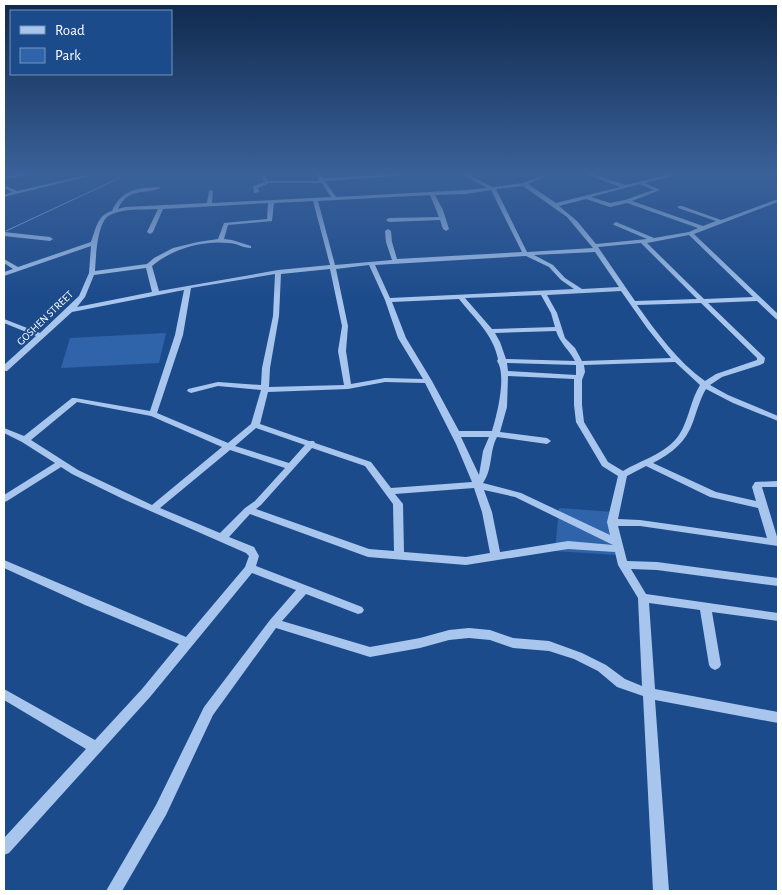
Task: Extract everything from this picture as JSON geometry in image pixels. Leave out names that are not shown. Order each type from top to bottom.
[{"type":"street","name":"GOSHEN STREET","points":[[5,367],[42,336],[82,296],[92,273],[94,243],[102,218],[105,216]]},
{"type":"street","points":[[150,232],[157,216]]},
{"type":"street","points":[[220,241],[226,224],[270,220],[270,216]]},
{"type":"street","points":[[319,216],[333,267],[345,326],[342,351],[348,387]]},
{"type":"street","points":[[507,216],[526,253],[551,266],[563,279],[581,291]]},
{"type":"street","points":[[567,216],[596,248],[634,303],[678,360],[705,385],[778,419]]},
{"type":"street","points":[[668,216],[702,228]]},
{"type":"street","points":[[705,216],[720,221]]},
{"type":"street","points":[[70,310],[278,272],[395,261],[596,248],[643,242],[690,233],[734,216]]},
{"type":"street","points":[[389,220],[442,218],[446,229]]},
{"type":"street","points":[[616,224],[654,240]]},
{"type":"street","points":[[388,231],[389,242],[395,261]]},
{"type":"street","points":[[690,233],[778,318]]},
{"type":"street","points":[[4,234],[50,239]]},
{"type":"street","points":[[92,273],[149,266],[156,258],[177,249],[220,241],[235,242],[249,247]]},
{"type":"street","points":[[623,475],[647,463],[678,443],[705,385],[713,378],[761,361],[761,358],[705,301],[643,242]]},
{"type":"street","points":[[4,274],[94,243]]},
{"type":"street","points":[[4,260],[17,269]]},
{"type":"street","points":[[370,263],[388,300],[402,338],[428,381],[455,434],[477,484],[485,506],[496,557]]},
{"type":"street","points":[[149,266],[156,293]]},
{"type":"street","points":[[153,509],[255,425],[265,389],[266,368],[276,316],[278,272]]},
{"type":"street","points":[[153,414],[179,335],[188,287]]},
{"type":"street","points":[[388,300],[624,289]]},
{"type":"street","points":[[543,293],[554,313],[562,339],[580,363],[578,405],[580,422],[605,464],[623,475]]},
{"type":"street","points":[[460,296],[496,342],[504,373],[505,390],[494,434],[489,445],[484,476],[477,484]]},
{"type":"street","points":[[634,303],[757,299]]},
{"type":"street","points":[[4,321],[42,336]]},
{"type":"street","points":[[490,332],[558,329]]},
{"type":"street","points":[[502,361],[580,363],[678,360]]},
{"type":"street","points":[[504,373],[580,377]]},
{"type":"street","points":[[191,391],[218,384],[265,389],[348,387],[385,380],[428,381]]},
{"type":"street","points":[[25,440],[75,400],[153,414],[229,447],[291,468]]},
{"type":"street","points":[[255,425],[368,464],[398,504],[399,555]]},
{"type":"street","points":[[4,430],[126,497],[250,550],[254,556],[250,568],[188,643],[4,848]]},
{"type":"street","points":[[455,434],[494,434],[547,441]]},
{"type":"street","points":[[222,538],[291,468],[311,443]]},
{"type":"street","points":[[4,499],[61,463]]},
{"type":"street","points":[[647,463],[713,495],[764,506]]},
{"type":"street","points":[[623,475],[612,522],[623,565],[643,598],[661,891]]},
{"type":"street","points":[[390,491],[477,484],[518,495],[617,545]]},
{"type":"street","points":[[612,522],[640,523],[775,542],[757,487],[758,484],[778,484]]},
{"type":"street","points":[[248,510],[368,553],[466,561],[568,545],[617,545]]},
{"type":"street","points":[[4,564],[188,643]]},
{"type":"street","points":[[623,565],[657,566],[778,582]]},
{"type":"street","points":[[250,568],[358,610]]},
{"type":"street","points":[[114,891],[162,810],[208,712],[274,623],[303,590]]},
{"type":"street","points":[[643,598],[778,617]]},
{"type":"street","points":[[705,606],[715,665]]},
{"type":"street","points":[[274,623],[370,652],[420,643],[449,635],[469,633],[490,634],[513,643],[549,646],[578,656],[602,668],[621,683],[648,693],[778,716]]},
{"type":"street","points":[[4,694],[95,747]]},
{"type":"green space","points":[[166,333],[159,363],[61,368],[70,338]]},
{"type":"green space","points":[[559,508],[614,512],[616,555],[555,551]]},
{"type":"waterway","points":[[6,231],[39,216]]}]
